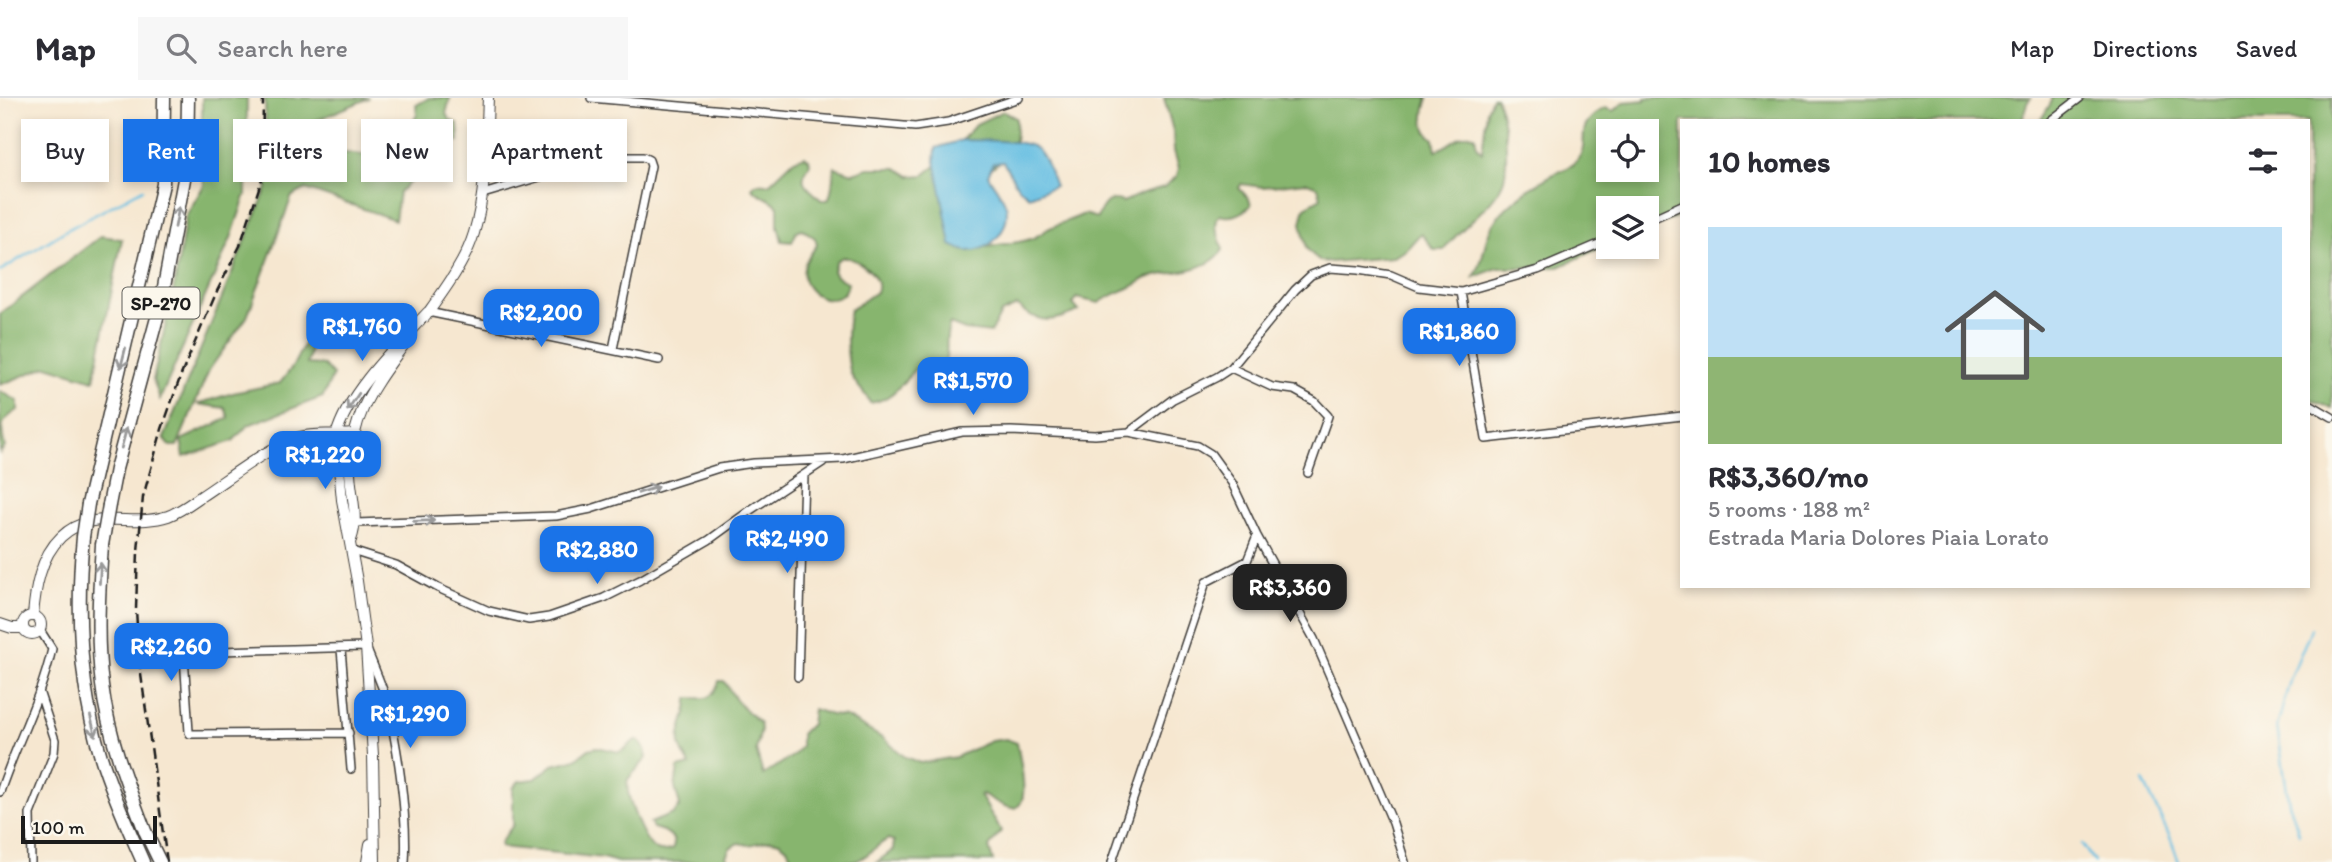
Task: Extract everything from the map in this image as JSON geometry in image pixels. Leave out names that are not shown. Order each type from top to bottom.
[{"type":"highway","name":"SP-270","points":[[143,862],[100,756],[86,691],[79,625],[79,581],[88,504],[163,184],[164,98]]},
{"type":"highway","name":"SP-270","points":[[160,862],[145,831],[111,730],[102,686],[98,614],[102,545],[116,469],[161,303],[187,163],[188,98]]},
{"type":"main road","points":[[351,546],[356,523],[350,472],[358,418],[376,383],[455,273],[474,235],[483,194],[488,98]]},
{"type":"main road","points":[[374,862],[373,755],[366,647],[342,500],[336,436],[338,426],[350,405],[383,361],[428,313]]},
{"type":"main road","points":[[33,616],[36,585],[59,539],[72,529],[104,519],[150,521],[170,516],[265,454],[292,440],[314,435],[354,434]]},
{"type":"main road","points":[[23,628],[25,619],[33,616]]},
{"type":"main road","points":[[0,624],[23,628],[30,634],[36,634],[40,630],[40,622],[33,616]]},
{"type":"main road","points":[[367,862],[374,816]]},
{"type":"street","points":[[590,98],[653,100],[915,127],[948,122],[1019,98]]},
{"type":"street","points":[[2053,119],[2080,98]]},
{"type":"street","points":[[483,194],[606,157],[643,157],[649,160],[651,166],[613,349]]},
{"type":"street","points":[[1659,216],[1680,206]]},
{"type":"street","points":[[1129,432],[1173,399],[1231,368],[1295,290],[1311,275],[1330,268],[1391,275],[1419,286],[1461,292],[1538,270],[1596,245]]},
{"type":"street","points":[[1461,292],[1486,439],[1680,416]]},
{"type":"street","points":[[428,313],[659,360]]},
{"type":"street","points":[[1231,368],[1272,387],[1294,390],[1314,401],[1328,416],[1308,473]]},
{"type":"street","points":[[2310,404],[2332,417]]},
{"type":"street","points":[[356,523],[556,516],[591,509],[719,468],[754,463],[843,460],[962,432],[1011,431],[1095,435],[1129,432],[1198,446],[1211,454],[1232,483],[1257,536],[1314,639],[1393,823],[1405,862]]},
{"type":"street","points":[[351,546],[489,611],[529,620],[539,619],[604,598],[640,580],[709,540],[749,510],[823,462]]},
{"type":"street","points":[[798,677],[804,475]]},
{"type":"street","points":[[1112,862],[1206,582],[1247,561],[1257,536]]},
{"type":"street","points":[[0,792],[45,679],[52,649],[40,630]]},
{"type":"street","points":[[349,733],[193,735],[188,732],[184,656],[186,652],[366,647],[384,694],[395,747],[401,785],[405,862]]},
{"type":"street","points":[[341,649],[351,769]]},
{"type":"street","points":[[31,862],[30,814],[54,752],[55,740],[38,691]]},
{"type":"green space","points":[[202,98],[247,98],[247,119],[233,119],[233,182],[246,182],[246,194],[231,238],[160,399],[153,380],[175,283],[186,216],[204,182],[219,182],[219,119],[202,119]]},
{"type":"green space","points":[[265,98],[369,98],[320,119],[265,119]]},
{"type":"green space","points":[[429,98],[450,98],[446,114],[449,119],[414,119],[417,115],[416,105]]},
{"type":"green space","points":[[1164,98],[1428,98],[1424,115],[1425,126],[1434,139],[1436,150],[1469,134],[1475,135],[1477,147],[1482,152],[1487,110],[1492,98],[1496,98],[1505,134],[1505,175],[1494,198],[1444,250],[1434,250],[1421,233],[1405,251],[1393,257],[1330,262],[1319,261],[1307,249],[1301,223],[1305,207],[1321,198],[1318,187],[1305,182],[1263,187],[1241,184],[1239,188],[1251,205],[1237,214],[1220,215],[1217,218],[1216,227],[1223,250],[1208,263],[1147,278],[1099,303],[1076,298],[1073,304],[1079,311],[1054,319],[1033,317],[1017,306],[1001,313],[991,333],[965,330],[950,324],[945,362],[933,390],[924,394],[916,389],[917,381],[931,363],[924,361],[894,392],[870,403],[851,374],[847,335],[850,310],[876,292],[873,274],[862,264],[843,257],[836,261],[833,271],[848,283],[844,292],[829,299],[812,292],[803,275],[806,261],[817,245],[815,238],[802,229],[797,231],[792,242],[782,241],[778,226],[778,206],[752,188],[758,183],[769,184],[794,160],[804,156],[809,159],[810,164],[804,176],[805,184],[821,200],[828,200],[830,197],[835,167],[853,173],[868,168],[897,168],[910,176],[924,175],[947,157],[976,124],[1003,111],[1016,118],[1015,140],[1004,158],[969,185],[975,239],[988,247],[1022,241],[1084,214],[1097,218],[1104,205],[1110,201],[1123,202],[1164,187],[1177,176],[1179,168],[1174,151],[1173,131]]},
{"type":"green space","points":[[1646,98],[2031,98],[2023,119],[1680,119],[1680,216],[1659,224],[1659,196],[1596,196],[1596,250],[1559,267],[1498,268],[1474,277],[1492,225],[1497,218],[1530,189],[1576,162],[1581,154],[1588,122],[1605,108],[1614,111],[1624,102]]},
{"type":"green space","points":[[2051,98],[2332,98],[2332,409],[2310,399],[2310,119],[2041,119],[2051,103]]},
{"type":"green space","points":[[453,122],[458,124],[459,141],[453,142]]},
{"type":"green space","points":[[347,153],[361,155],[361,182],[410,182],[399,192],[395,220],[306,189],[292,196],[247,317],[209,370],[177,446],[170,446],[164,438],[267,188],[267,182],[347,182]]},
{"type":"green space","points":[[101,236],[122,239],[94,380],[47,366],[0,385],[0,314]]},
{"type":"green space","points":[[306,340],[311,348],[307,364],[323,365],[333,375],[323,397],[248,425],[233,441],[184,457],[181,440],[229,418],[225,408],[197,404],[280,383],[293,366]]},
{"type":"green space","points":[[0,391],[18,401],[18,410],[8,417],[3,425],[5,447],[0,453]]},
{"type":"green space","points":[[719,681],[724,681],[738,703],[760,723],[756,750],[763,775],[794,755],[801,746],[801,734],[811,724],[813,709],[846,717],[884,739],[905,757],[920,763],[956,757],[991,741],[1006,739],[1017,743],[1023,781],[1022,800],[1018,806],[1008,808],[980,795],[1001,831],[989,847],[993,861],[877,862],[893,850],[894,841],[888,839],[856,861],[835,862],[794,862],[787,848],[780,842],[771,840],[749,845],[738,843],[730,848],[726,856],[728,862],[618,862],[501,847],[500,843],[513,825],[513,788],[519,781],[535,779],[553,765],[576,759],[589,749],[597,747],[619,752],[638,740],[645,749],[647,758],[628,779],[632,806],[640,828],[651,845],[658,851],[673,849],[672,837],[653,828],[650,823],[673,814],[680,806],[675,788],[678,768],[690,765],[681,749],[680,739],[688,698],[712,695]]},
{"type":"water","points":[[962,140],[1010,142],[1034,147],[1045,160],[1055,186],[1029,196],[1018,187],[1003,162],[993,163],[988,175],[1005,203],[1006,222],[994,241],[974,251],[965,251],[951,245],[935,161],[936,148]]},
{"type":"waterway","points":[[0,271],[65,231],[143,189]]},
{"type":"waterway","points":[[2299,833],[2289,803],[2277,727],[2291,677],[2311,629]]},
{"type":"waterway","points":[[2143,781],[2179,862]]},
{"type":"waterway","points":[[2082,844],[2094,862]]},
{"type":"railway","points":[[167,862],[139,660],[136,609],[143,497],[181,375],[217,291],[240,246],[262,179],[263,98]]}]
